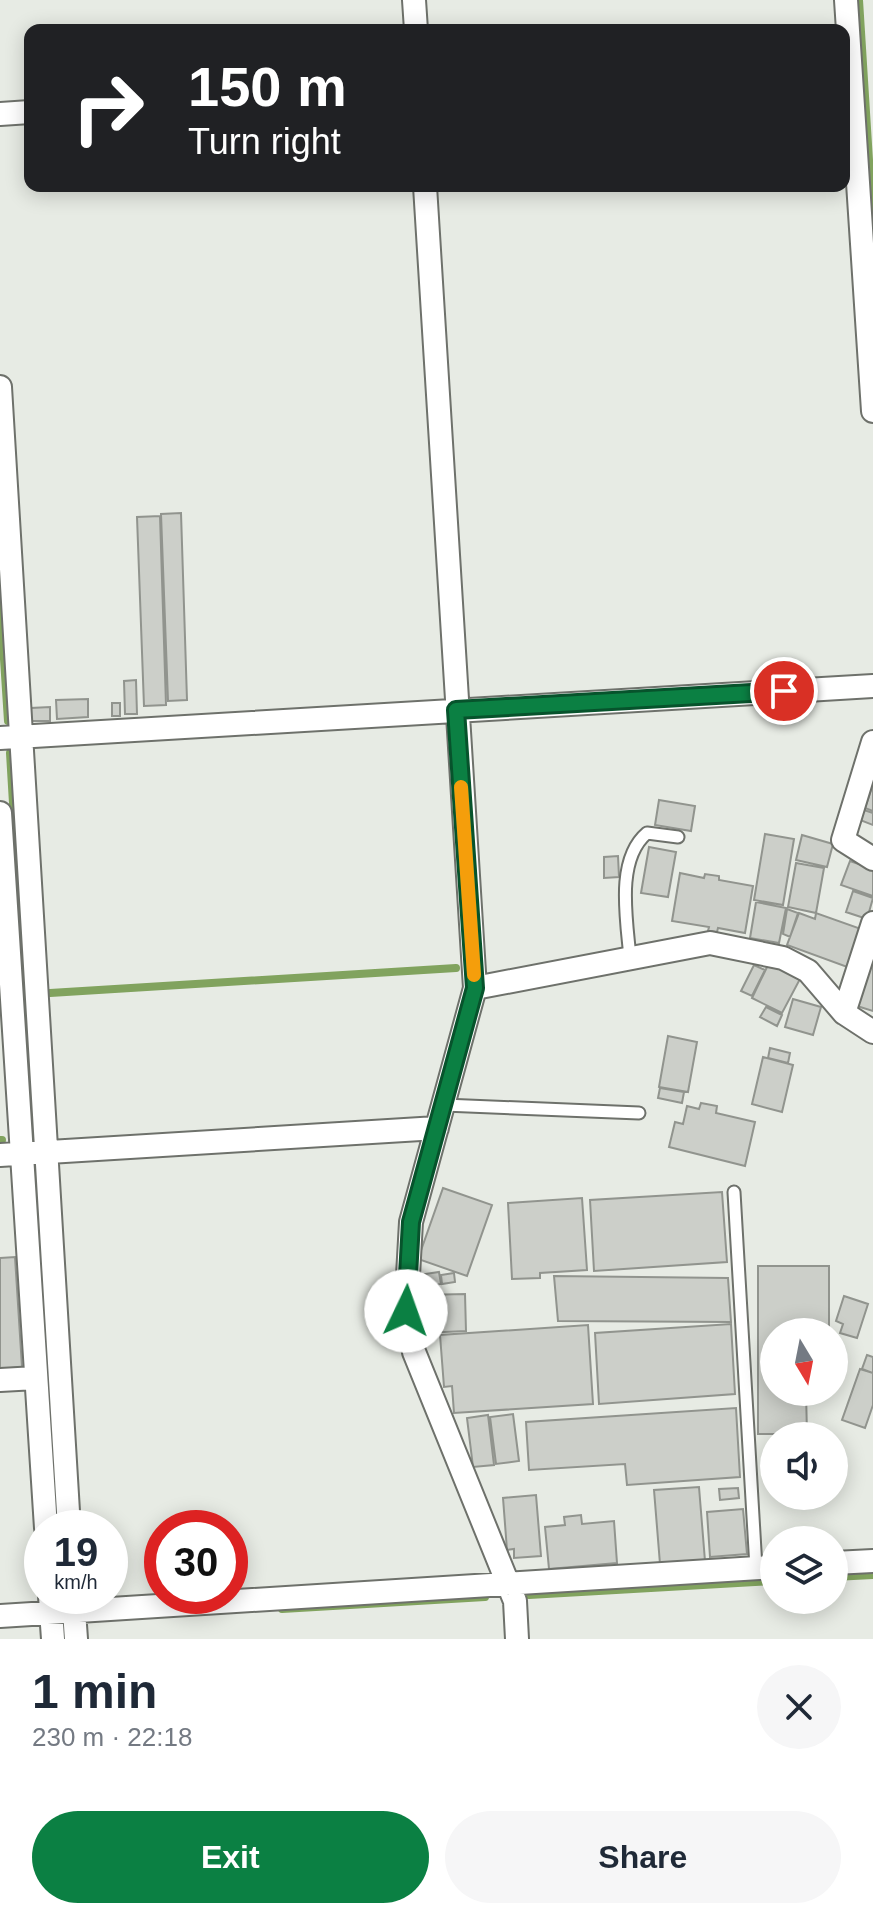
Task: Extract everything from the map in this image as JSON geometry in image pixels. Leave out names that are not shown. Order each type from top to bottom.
[{"type":"street","points":[[414,0],[416,24]]},
{"type":"street","points":[[846,0],[848,24]]},
{"type":"street","points":[[850,61],[873,411]]},
{"type":"street","points":[[0,114],[24,112]]},
{"type":"street","points":[[425,192],[475,988],[411,1222],[406,1311],[414,1352],[515,1601],[517,1639]]},
{"type":"street","points":[[0,387],[10,737],[46,1152],[68,1510]]},
{"type":"street","points":[[10,737],[873,686]]},
{"type":"street","points":[[873,742],[843,840],[873,859]]},
{"type":"street","points":[[0,813],[11,1154],[36,1378],[45,1510]]},
{"type":"street","points":[[844,1013],[873,923]]},
{"type":"street","points":[[475,988],[710,943],[783,958],[808,971],[844,1013],[873,1032]]},
{"type":"street","points":[[11,1154],[437,1128]]},
{"type":"street","points":[[0,1380],[36,1378]]},
{"type":"street","points":[[848,1562],[873,1561]]},
{"type":"street","points":[[128,1601],[760,1567]]},
{"type":"street","points":[[0,1616],[24,1610]]},
{"type":"street","points":[[52,1614],[53,1639]]},
{"type":"street","points":[[75,1614],[76,1639]]},
{"type":"lane","points":[[630,958],[624,885],[638,840],[647,833],[678,837]]},
{"type":"lane","points":[[444,1105],[639,1113]]},
{"type":"lane","points":[[734,1192],[762,1526]]},
{"type":"building","points":[[181,513],[187,700],[168,701],[161,514]]},
{"type":"building","points":[[160,516],[166,705],[144,706],[137,517]]},
{"type":"building","points":[[136,680],[137,714],[125,714],[124,681]]},
{"type":"building","points":[[88,699],[88,717],[57,719],[56,700]]},
{"type":"building","points":[[112,703],[120,703],[120,716],[112,716]]},
{"type":"building","points":[[50,707],[50,721],[31,721],[31,708]]},
{"type":"building","points":[[873,784],[873,811],[865,808]]},
{"type":"building","points":[[659,800],[695,806],[691,831],[655,825]]},
{"type":"building","points":[[864,810],[873,813],[873,825],[860,820]]},
{"type":"building","points":[[765,834],[794,839],[783,905],[754,900]]},
{"type":"building","points":[[802,835],[833,844],[827,867],[796,860]]},
{"type":"building","points":[[649,847],[676,852],[668,897],[641,893]]},
{"type":"building","points":[[618,856],[619,877],[604,878],[604,857]]},
{"type":"building","points":[[850,861],[873,869],[873,896],[841,885]]},
{"type":"building","points":[[796,863],[824,868],[816,913],[788,907]]},
{"type":"building","points":[[680,873],[704,878],[705,874],[719,876],[719,880],[753,886],[745,933],[718,928],[717,932],[708,931],[709,927],[672,921]]},
{"type":"building","points":[[853,891],[873,898],[867,919],[846,912]]},
{"type":"building","points":[[756,902],[786,908],[779,943],[750,938]]},
{"type":"building","points":[[787,909],[798,913],[790,937],[783,934]]},
{"type":"building","points":[[799,913],[815,919],[816,913],[864,930],[850,968],[787,945]]},
{"type":"building","points":[[873,960],[873,1011],[857,1006]]},
{"type":"building","points":[[769,963],[800,979],[782,1013],[752,998]]},
{"type":"building","points":[[754,965],[765,970],[752,996],[741,991]]},
{"type":"building","points":[[793,999],[821,1007],[813,1035],[785,1027]]},
{"type":"building","points":[[766,1007],[782,1015],[777,1026],[760,1017]]},
{"type":"building","points":[[668,1036],[697,1042],[688,1092],[659,1087]]},
{"type":"building","points":[[770,1048],[790,1053],[788,1063],[768,1058]]},
{"type":"building","points":[[763,1057],[793,1065],[782,1112],[752,1104]]},
{"type":"building","points":[[660,1088],[684,1092],[682,1103],[658,1098]]},
{"type":"building","points":[[701,1103],[717,1106],[716,1113],[755,1122],[745,1166],[669,1147],[675,1122],[683,1124],[687,1106],[699,1109]]},
{"type":"building","points":[[443,1188],[492,1205],[467,1276],[418,1259]]},
{"type":"building","points":[[722,1192],[727,1262],[594,1271],[590,1200]]},
{"type":"building","points":[[582,1198],[587,1270],[540,1273],[540,1278],[512,1279],[508,1203]]},
{"type":"building","points":[[15,1257],[22,1367],[0,1369],[0,1258]]},
{"type":"building","points":[[758,1266],[829,1266],[829,1318],[760,1318],[760,1406],[806,1406],[807,1422],[760,1422],[758,1434]]},
{"type":"building","points":[[439,1272],[441,1284],[426,1286],[425,1274]]},
{"type":"building","points":[[454,1273],[455,1282],[442,1284],[441,1275]]},
{"type":"building","points":[[554,1276],[728,1278],[731,1322],[558,1321]]},
{"type":"building","points":[[465,1294],[466,1331],[423,1333],[422,1295]]},
{"type":"building","points":[[844,1296],[868,1304],[857,1338],[848,1335],[848,1318],[837,1318]]},
{"type":"building","points":[[731,1324],[735,1394],[599,1404],[595,1333]]},
{"type":"building","points":[[588,1325],[593,1404],[454,1413],[452,1386],[444,1387],[440,1335]]},
{"type":"building","points":[[867,1355],[873,1357],[873,1373],[862,1369]]},
{"type":"building","points":[[860,1369],[873,1373],[873,1405],[865,1428],[842,1420]]},
{"type":"building","points":[[736,1408],[740,1477],[627,1485],[625,1464],[529,1470],[526,1422]]},
{"type":"building","points":[[513,1414],[519,1461],[496,1464],[490,1417]]},
{"type":"building","points":[[488,1415],[494,1465],[473,1467],[467,1418]]},
{"type":"building","points":[[699,1487],[705,1561],[660,1564],[654,1490]]},
{"type":"building","points":[[738,1488],[739,1498],[720,1500],[719,1489]]},
{"type":"building","points":[[536,1495],[541,1556],[514,1558],[514,1549],[507,1550],[503,1498]]},
{"type":"building","points":[[743,1509],[747,1554],[710,1557],[707,1512]]},
{"type":"building","points":[[581,1515],[582,1524],[614,1521],[617,1563],[549,1569],[545,1527],[565,1525],[564,1517]]},
{"type":"waterway","points":[[859,0],[873,224]]},
{"type":"waterway","points":[[0,597],[8,721]]},
{"type":"waterway","points":[[10,753],[33,1138]]},
{"type":"waterway","points":[[50,993],[456,968]]},
{"type":"waterway","points":[[35,1165],[55,1495]]},
{"type":"waterway","points":[[848,1576],[873,1575]]},
{"type":"waterway","points":[[529,1595],[760,1582]]},
{"type":"waterway","points":[[282,1609],[485,1597]]},
{"type":"slow traffic","points":[[461,787],[474,975]]},
{"type":"route","points":[[406,1311],[411,1222],[475,988],[456,710],[784,691]]}]
